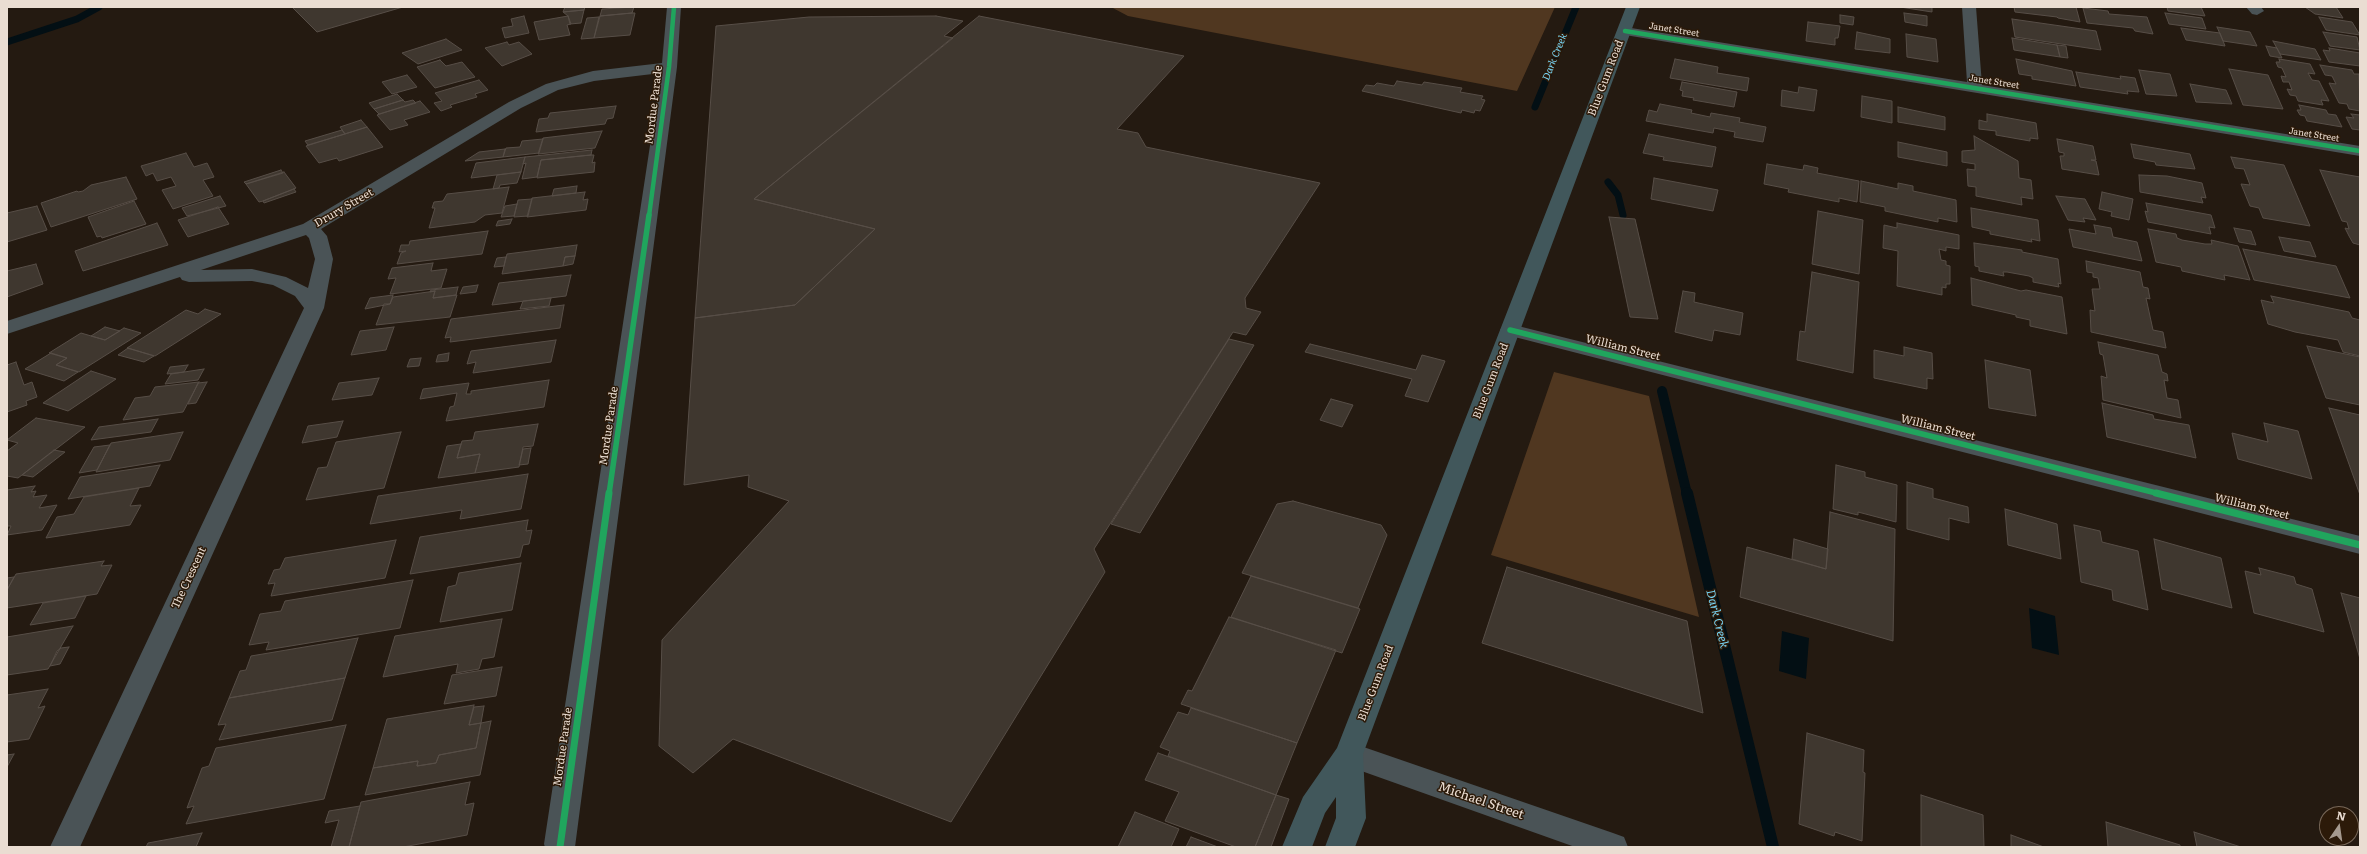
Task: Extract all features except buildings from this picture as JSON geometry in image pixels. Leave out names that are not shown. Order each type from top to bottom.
[{"type":"main road","name":"Blue Gum Road","points":[[1297,847],[1313,806],[1349,754],[1633,7]]},
{"type":"main road","name":"Blue Gum Road","points":[[1340,847],[1351,818],[1349,754]]},
{"type":"street","name":"Mordue Parade","points":[[560,847],[559,844],[648,226],[669,67],[674,7]]},
{"type":"street","points":[[1969,7],[1975,89]]},
{"type":"street","name":"Janet Street","points":[[1625,31],[2360,151]]},
{"type":"street","name":"Drury Street","points":[[7,328],[309,228],[515,105],[552,87],[593,76],[669,67]]},
{"type":"street","name":"The Crescent","points":[[65,847],[314,308],[324,259],[318,236],[309,228]]},
{"type":"street","points":[[156,278],[219,274],[252,275],[279,281],[302,292],[314,308]]},
{"type":"street","name":"William Street","points":[[1510,330],[2360,545]]},
{"type":"street","name":"Michael Street","points":[[1349,754],[1613,847]]},
{"type":"shaded area","points":[[1111,7],[1555,7],[1517,91],[1128,16]]},
{"type":"shaded area","points":[[1554,372],[1649,396],[1699,617],[1491,555]]},
{"type":"shaded area","points":[[2029,608],[2055,616],[2059,655],[2032,648]]},
{"type":"shaded area","points":[[1782,631],[1809,638],[1806,679],[1779,671]]},
{"type":"waterway","points":[[7,42],[77,19],[99,7]]},
{"type":"waterway","name":"Dark Creek","points":[[1535,107],[1576,7]]},
{"type":"waterway","name":"Dark Creek","points":[[1608,182],[1618,195],[1623,215]]},
{"type":"waterway","name":"Dark Creek","points":[[1662,391],[1687,494]]},
{"type":"waterway","name":"Dark Creek","points":[[1687,493],[1773,847]]},
{"type":"cycle path","points":[[560,847],[559,844],[649,218],[669,67],[674,7]]},
{"type":"cycle path","points":[[1625,31],[2360,151]]},
{"type":"cycle path","points":[[1510,330],[2360,545]]}]
